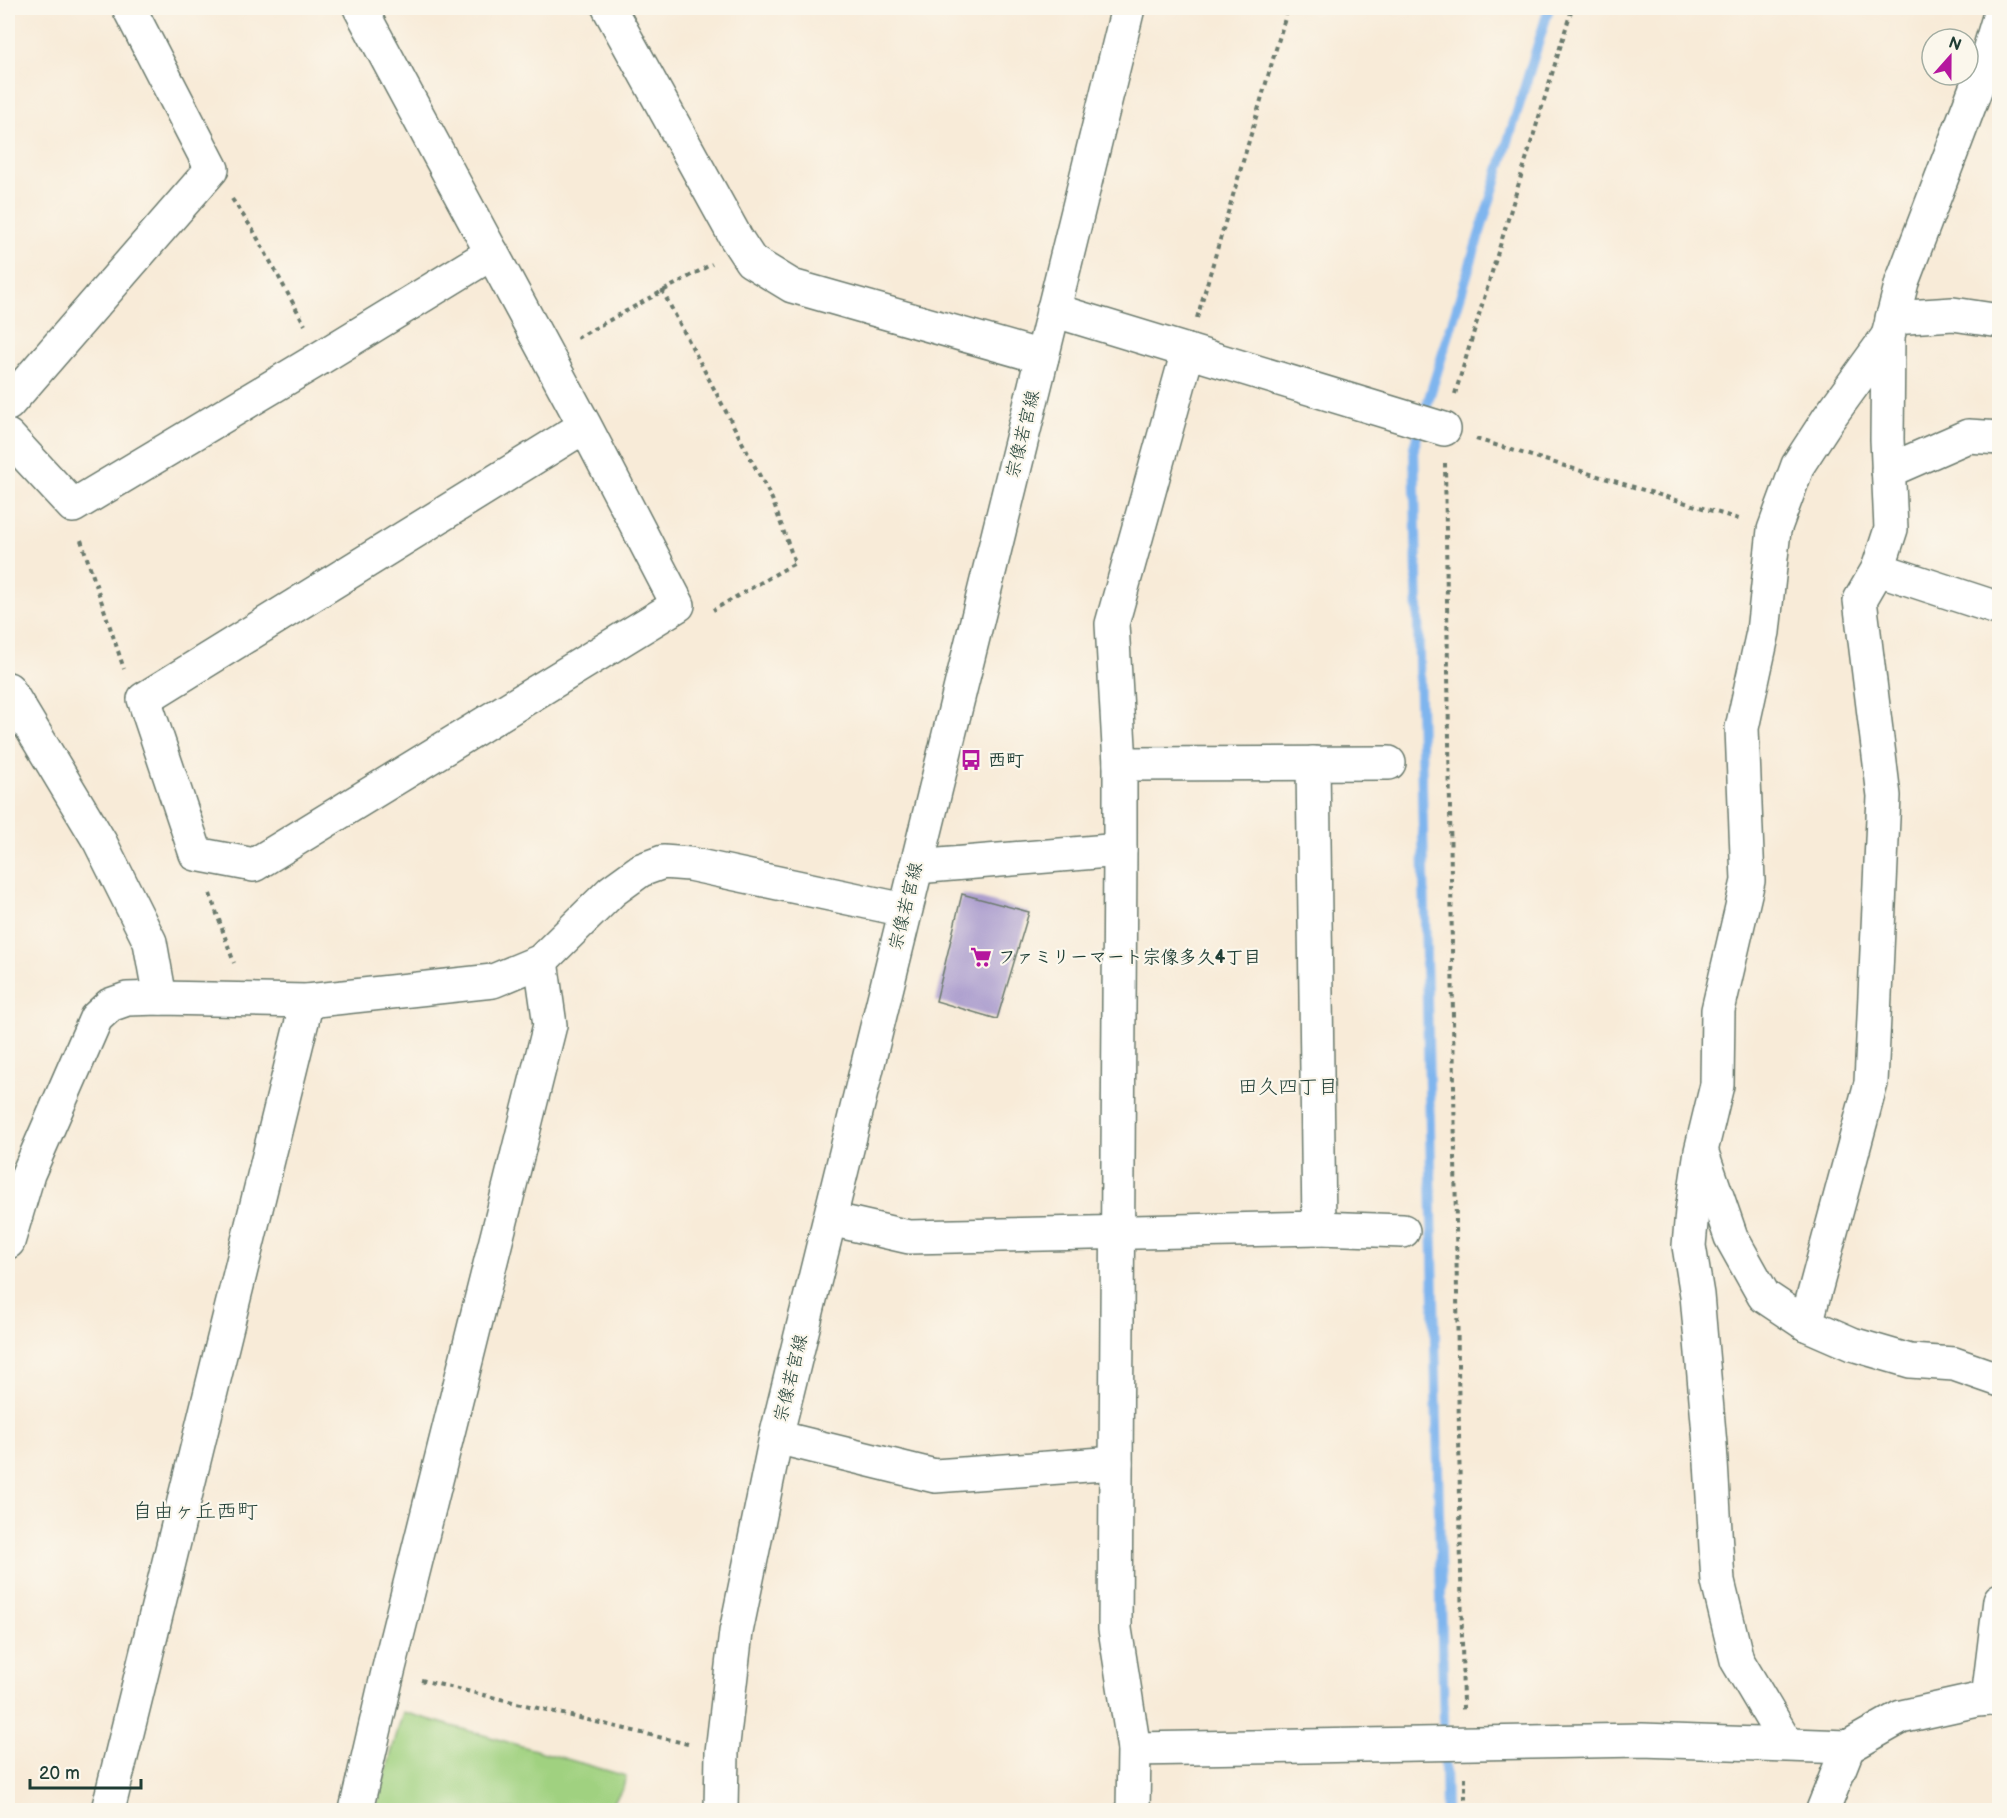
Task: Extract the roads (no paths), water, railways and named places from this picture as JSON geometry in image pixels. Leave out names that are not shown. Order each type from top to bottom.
[{"type":"street","points":[[8,404],[212,169],[129,8]]},
{"type":"street","points":[[360,8],[585,426],[678,605],[254,865],[196,854],[144,699],[585,426]]},
{"type":"street","points":[[609,8],[750,261],[792,286],[1042,357]]},
{"type":"street","name":"宗像若宮線","points":[[721,1810],[722,1752],[736,1632],[776,1437],[1128,8]]},
{"type":"street","points":[[1806,1324],[1871,1083],[1884,796],[1860,600],[1878,569],[1892,529],[1888,471],[1890,327],[1902,282],[1985,64],[2000,14]]},
{"type":"street","points":[[8,436],[73,506],[492,253]]},
{"type":"street","points":[[1053,310],[1444,429]]},
{"type":"street","points":[[1787,1744],[1737,1660],[1718,1582],[1710,1445],[1698,1306],[1689,1246],[1701,1151],[1717,1086],[1718,1010],[1748,881],[1742,728],[1763,632],[1774,530],[1798,465],[1890,327],[1953,314],[2000,321]]},
{"type":"street","points":[[1133,1810],[1134,1749],[1115,1629],[1120,764],[1113,624],[1188,351]]},
{"type":"street","points":[[1888,471],[1968,436],[2000,438]]},
{"type":"street","points":[[1878,569],[2000,609]]},
{"type":"street","points":[[8,689],[100,842],[150,942],[160,998]]},
{"type":"street","points":[[1313,763],[1319,1228]]},
{"type":"street","points":[[1120,764],[1389,763]]},
{"type":"street","points":[[916,867],[1120,850]]},
{"type":"street","points":[[8,1237],[28,1174],[87,1038],[96,1018],[110,1005],[127,999],[160,998],[308,1001],[493,981],[541,961],[612,891],[641,870],[663,862],[689,864],[905,910]]},
{"type":"street","points":[[356,1810],[388,1672],[550,1025],[541,961]]},
{"type":"street","points":[[108,1810],[308,1001]]},
{"type":"street","points":[[1701,1151],[1731,1237],[1764,1296],[1806,1324],[1852,1344],[1910,1360],[1954,1364],[2000,1380]]},
{"type":"street","points":[[830,1219],[909,1238],[1319,1228],[1403,1231]]},
{"type":"street","points":[[776,1437],[935,1476],[1116,1463]]},
{"type":"street","points":[[1134,1749],[1642,1740],[1848,1747],[1901,1717],[1994,1699],[2000,1600]]},
{"type":"street","points":[[1823,1810],[1848,1747]]},
{"type":"waterway","points":[[1446,1810],[1414,447],[1549,8]]},
{"type":"place","name":"西町","points":[[971,760]]},
{"type":"place","name":"ファミリーマート宗像多久4丁目","points":[[981,957]]},
{"type":"district","name":"田久四丁目","points":[[1288,1087]]},
{"type":"district","name":"自由ヶ丘西町","points":[[195,1511]]}]
